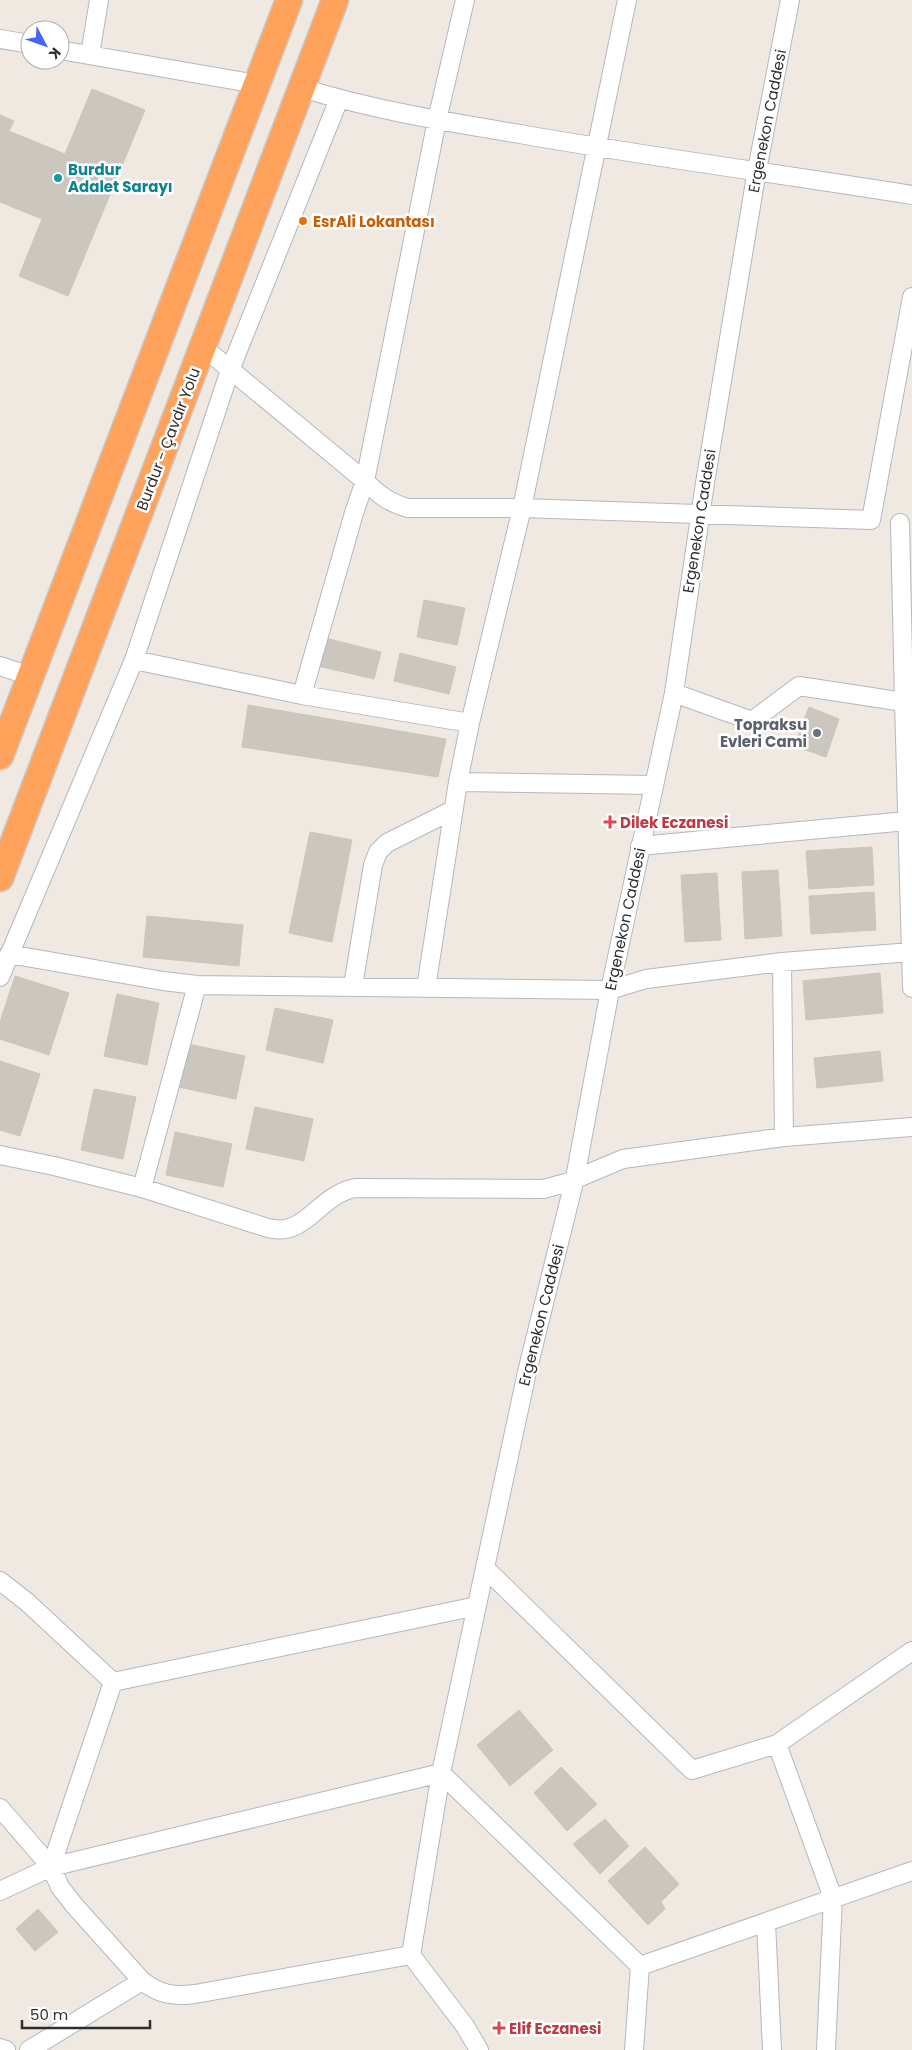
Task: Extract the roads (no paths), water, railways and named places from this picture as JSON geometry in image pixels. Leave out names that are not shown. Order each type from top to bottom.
[{"type":"highway","points":[[0,756],[289,0]]},
{"type":"highway","name":"Burdur - Çavdır Yolu","points":[[0,878],[335,0]]},
{"type":"street","points":[[90,55],[99,0]]},
{"type":"street","points":[[302,695],[354,513],[365,481],[437,120],[465,0]]},
{"type":"street","points":[[426,988],[453,810],[470,723],[522,508],[627,0]]},
{"type":"street","name":"Ergenekon Caddesi","points":[[411,1954],[441,1772],[527,1372],[575,1178],[610,990],[674,693],[700,515],[757,170],[790,0]]},
{"type":"street","points":[[0,39],[20,42]]},
{"type":"street","points":[[70,52],[256,84]]},
{"type":"street","points":[[302,88],[339,99],[437,120],[596,147],[912,195]]},
{"type":"street","points":[[0,977],[134,660],[230,370],[339,99]]},
{"type":"street","points":[[871,520],[912,297]]},
{"type":"street","points":[[203,347],[389,502],[408,508],[522,508],[871,520],[906,523],[909,764],[907,821],[912,988]]},
{"type":"street","points":[[134,660],[302,695],[470,723]]},
{"type":"street","points":[[0,666],[30,676]]},
{"type":"street","points":[[674,693],[752,721],[799,686],[908,702]]},
{"type":"street","points":[[458,782],[654,785]]},
{"type":"street","points":[[353,986],[373,865],[378,852],[386,842],[453,810]]},
{"type":"street","points":[[640,846],[907,821]]},
{"type":"street","points":[[9,954],[163,981],[197,985],[610,990],[646,979],[782,962],[911,952]]},
{"type":"street","points":[[782,962],[784,1137]]},
{"type":"street","points":[[142,1188],[197,985]]},
{"type":"street","points":[[0,1155],[54,1166],[142,1188],[268,1228],[282,1230],[297,1226],[332,1196],[355,1188],[529,1190],[556,1186],[623,1159],[784,1137],[912,1127]]},
{"type":"street","points":[[485,1568],[692,1770],[777,1744],[912,1651]]},
{"type":"street","points":[[0,1581],[34,1608],[113,1682]]},
{"type":"street","points":[[113,1682],[477,1606]]},
{"type":"street","points":[[51,1867],[113,1682]]},
{"type":"street","points":[[777,1744],[833,1898],[826,2050]]},
{"type":"street","points":[[0,1891],[51,1867],[441,1772],[640,1966],[634,2050]]},
{"type":"street","points":[[0,1808],[51,1867],[60,1887],[74,1906],[142,1981],[160,1992],[180,1996],[411,1954],[465,2026],[479,2050]]},
{"type":"street","points":[[640,1966],[912,1871]]},
{"type":"street","points":[[766,1922],[772,2050]]},
{"type":"street","points":[[29,2050],[142,1981]]},
{"type":"street","points":[[0,2048],[6,2050]]},
{"type":"place","name":"Burdur Adalet Sarayı","points":[[58,178]]},
{"type":"place","name":"EsrAli Lokantası","points":[[303,221]]},
{"type":"place","name":"Topraksu Evleri Cami","points":[[817,733]]},
{"type":"place","name":"Dilek Eczanesi","points":[[610,822]]},
{"type":"place","name":"Elif Eczanesi","points":[[499,2028]]}]
